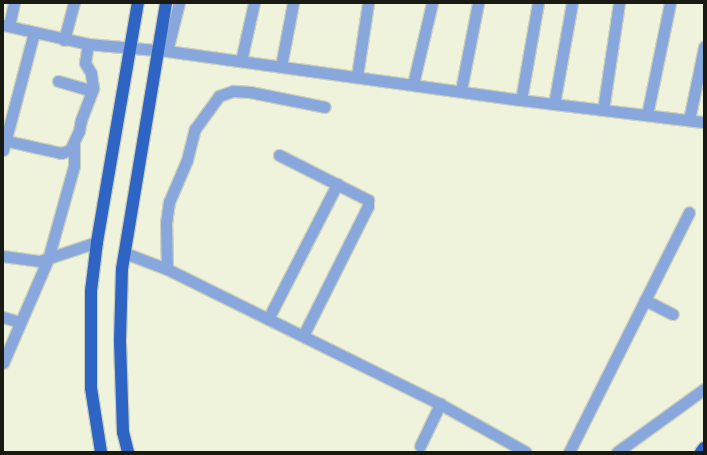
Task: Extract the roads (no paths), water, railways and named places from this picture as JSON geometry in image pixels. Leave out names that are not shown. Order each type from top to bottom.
[{"type":"main road","points":[[101,452],[91,388],[90,345],[92,291],[97,242],[132,48],[138,3]]},
{"type":"main road","points":[[128,452],[123,432],[120,340],[125,252],[162,50],[166,3]]},
{"type":"main road","points":[[701,452],[704,448]]},
{"type":"street","points":[[14,3],[6,26],[64,40],[88,44],[162,50],[461,90],[521,100],[704,122]]},
{"type":"street","points":[[64,40],[74,3]]},
{"type":"street","points":[[162,50],[179,3]]},
{"type":"street","points":[[241,61],[254,3]]},
{"type":"street","points":[[281,66],[293,3]]},
{"type":"street","points":[[356,76],[368,3]]},
{"type":"street","points":[[413,84],[432,3]]},
{"type":"street","points":[[461,90],[478,3]]},
{"type":"street","points":[[521,100],[538,3]]},
{"type":"street","points":[[554,104],[572,3]]},
{"type":"street","points":[[603,110],[619,3]]},
{"type":"street","points":[[647,115],[670,3]]},
{"type":"street","points":[[34,33],[4,144],[61,153],[70,150],[74,144],[92,91],[93,81],[85,63],[88,44]]},
{"type":"street","points":[[689,120],[704,47]]},
{"type":"street","points":[[58,81],[92,91]]},
{"type":"street","points":[[167,269],[166,223],[169,202],[187,160],[195,129],[219,96],[233,90],[325,107]]},
{"type":"street","points":[[3,363],[19,322],[48,259],[74,166],[74,144]]},
{"type":"street","points":[[279,155],[368,200],[368,206],[303,336]]},
{"type":"street","points":[[268,318],[337,184]]},
{"type":"street","points":[[569,452],[689,212]]},
{"type":"street","points":[[3,256],[33,262],[48,259],[97,242]]},
{"type":"street","points":[[125,252],[167,269],[268,318],[440,404],[526,452]]},
{"type":"street","points":[[645,300],[673,314]]},
{"type":"street","points":[[3,316],[19,322]]},
{"type":"street","points":[[617,452],[704,389]]},
{"type":"street","points":[[420,446],[440,404]]}]
